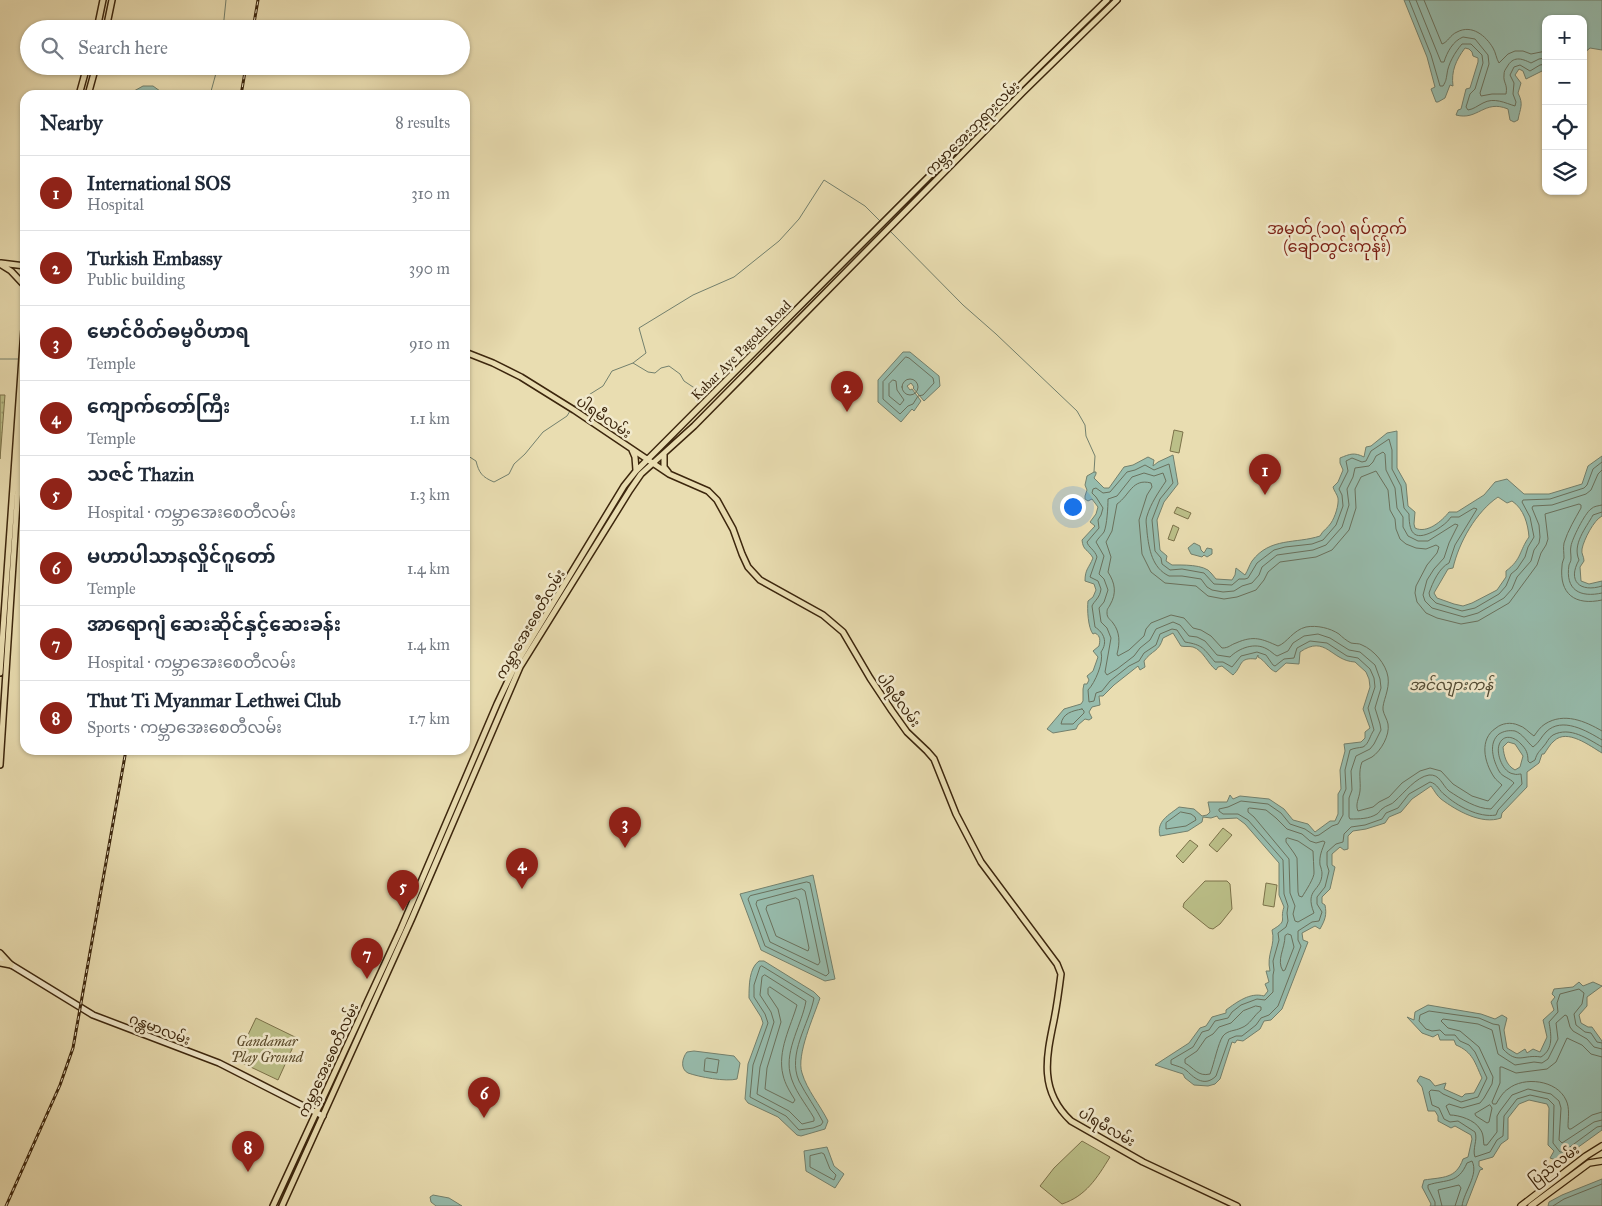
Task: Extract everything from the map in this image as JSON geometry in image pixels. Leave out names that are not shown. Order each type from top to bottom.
[{"type":"highway","name":"ပြည်လမ်း","points":[[1533,1202],[1602,1146]]},
{"type":"highway","name":"ပြည်လမ်း","points":[[1521,1206],[1533,1202],[1589,1163],[1602,1161]]},
{"type":"main road","points":[[99,20],[103,0]]},
{"type":"main road","points":[[108,20],[112,0]]},
{"type":"main road","name":"ကမ္ဘာအေးဘုရားလမ်း","points":[[838,268],[1107,0]]},
{"type":"main road","name":"ကမ္ဘာအေးဘုရားလမ်း","points":[[694,426],[1117,0]]},
{"type":"main road","points":[[81,90],[86,75]]},
{"type":"main road","points":[[89,90],[94,75]]},
{"type":"main road","points":[[895,210],[901,216]]},
{"type":"main road","points":[[0,264],[20,265]]},
{"type":"main road","points":[[0,264],[11,271],[20,281]]},
{"type":"main road","name":"Kabar Aye Pagoda Road","points":[[659,448],[838,268]]},
{"type":"main road","name":"ပါရမီလမ်း","points":[[470,354],[521,377],[669,474],[708,491],[717,500],[733,529],[748,567],[760,580],[823,616],[843,632],[870,678],[907,732],[934,759],[956,814],[981,862],[1057,964],[1061,974],[1046,1060],[1047,1080],[1052,1095],[1063,1113],[1071,1121],[1144,1162],[1237,1206]]},
{"type":"main road","points":[[0,673],[20,382]]},
{"type":"main road","points":[[642,474],[694,426],[688,420]]},
{"type":"main road","points":[[632,449],[649,454],[659,448]]},
{"type":"main road","points":[[636,471],[659,448]]},
{"type":"main road","points":[[632,449],[636,471]]},
{"type":"main road","points":[[664,454],[664,467],[669,474]]},
{"type":"main road","points":[[0,764],[20,456]]},
{"type":"main road","points":[[642,474],[660,470],[669,474]]},
{"type":"main road","name":"ကမ္ဘာအေးစေတီလမ်း","points":[[601,532],[624,486],[636,471]]},
{"type":"main road","name":"ကမ္ဘာအေးစေတီလမ်း","points":[[282,1206],[423,894],[520,656],[601,532],[642,474]]},
{"type":"main road","name":"ကမ္ဘာအေးစေတီလမ်း","points":[[273,1206],[410,908],[495,716]]},
{"type":"main road","points":[[0,953],[11,965]]},
{"type":"main road","name":"ဂန္တမာလမ်း","points":[[0,958],[93,1015],[219,1063],[323,1116]]},
{"type":"main road","points":[[0,963],[11,965]]},
{"type":"main road","points":[[367,1002],[373,1005]]},
{"type":"main road","points":[[359,1020],[365,1023]]},
{"type":"main road","points":[[335,1072],[342,1074]]},
{"type":"green space","points":[[0,395],[5,395],[0,459]]},
{"type":"green space","points":[[1174,430],[1183,432],[1179,453],[1170,451]]},
{"type":"green space","points":[[1177,507],[1191,513],[1188,519],[1174,513]]},
{"type":"green space","points":[[1173,525],[1179,528],[1174,541],[1168,539]]},
{"type":"green space","points":[[1223,828],[1232,835],[1217,852],[1209,845]]},
{"type":"green space","points":[[1190,840],[1198,846],[1183,863],[1176,856]]},
{"type":"green space","points":[[1205,881],[1227,881],[1230,884],[1232,909],[1220,924],[1213,929],[1209,928],[1183,907],[1184,903]]},
{"type":"green space","points":[[1266,883],[1277,885],[1274,907],[1263,905]]},
{"type":"green space","name":"Gandamar Play Ground","points":[[256,1018],[297,1038],[278,1080],[236,1060]]},
{"type":"green space","points":[[1082,1141],[1110,1157],[1084,1191],[1062,1204],[1040,1186],[1054,1168]]},
{"type":"water","points":[[1404,0],[1602,0],[1602,50],[1590,48],[1587,51],[1587,15],[1542,15],[1542,71],[1526,79],[1523,71],[1519,69],[1515,75],[1521,83],[1518,93],[1521,104],[1518,120],[1514,122],[1510,120],[1508,109],[1500,107],[1487,108],[1470,115],[1456,115],[1458,110],[1461,109],[1466,89],[1470,88],[1478,62],[1478,58],[1473,56],[1469,49],[1465,48],[1455,66],[1453,86],[1450,85],[1445,98],[1438,102],[1436,102],[1431,89],[1435,87],[1427,57]]},
{"type":"water","points":[[143,86],[153,86],[159,90],[136,90]]},
{"type":"water","points":[[903,352],[910,352],[939,376],[940,386],[924,401],[911,383],[907,386],[910,390],[912,389],[921,401],[914,411],[912,409],[901,422],[878,402],[878,380]]},
{"type":"water","name":"အင်လျားကန်","points":[[1397,431],[1397,468],[1406,484],[1408,506],[1415,512],[1415,528],[1420,529],[1434,526],[1449,512],[1457,512],[1484,495],[1495,482],[1507,479],[1524,494],[1549,494],[1582,484],[1588,466],[1602,456],[1602,516],[1593,526],[1585,540],[1582,551],[1584,561],[1580,567],[1581,581],[1589,584],[1602,581],[1602,753],[1572,737],[1559,737],[1542,754],[1539,763],[1527,772],[1527,787],[1502,813],[1501,818],[1486,820],[1470,816],[1441,799],[1431,786],[1412,799],[1401,812],[1389,817],[1385,823],[1353,831],[1348,836],[1348,849],[1344,850],[1340,847],[1332,854],[1332,865],[1335,867],[1330,889],[1322,897],[1326,915],[1320,929],[1315,926],[1302,933],[1303,940],[1308,942],[1282,1009],[1271,1020],[1264,1021],[1260,1029],[1243,1041],[1237,1040],[1235,1043],[1232,1042],[1220,1079],[1215,1084],[1208,1086],[1194,1085],[1183,1074],[1155,1065],[1189,1043],[1200,1028],[1206,1026],[1212,1017],[1226,1013],[1226,1010],[1244,999],[1254,995],[1264,996],[1268,991],[1265,984],[1269,982],[1266,971],[1270,971],[1269,960],[1273,941],[1272,930],[1283,920],[1284,907],[1279,895],[1279,863],[1245,824],[1237,818],[1219,819],[1217,816],[1211,818],[1203,817],[1202,822],[1188,831],[1160,836],[1160,826],[1164,819],[1179,807],[1194,809],[1202,816],[1207,815],[1210,812],[1208,802],[1227,802],[1230,795],[1233,799],[1240,796],[1269,799],[1284,809],[1293,820],[1308,824],[1315,832],[1330,821],[1335,821],[1338,814],[1338,794],[1341,789],[1340,770],[1345,751],[1344,744],[1361,742],[1365,738],[1365,732],[1370,728],[1363,709],[1370,687],[1369,679],[1366,672],[1355,662],[1347,661],[1322,647],[1316,646],[1309,647],[1300,652],[1299,664],[1286,663],[1276,672],[1258,655],[1256,659],[1246,659],[1243,661],[1233,675],[1222,666],[1216,670],[1197,649],[1181,646],[1173,633],[1163,638],[1157,649],[1147,657],[1144,661],[1145,667],[1140,670],[1138,666],[1103,696],[1099,696],[1100,705],[1092,707],[1089,712],[1092,718],[1089,720],[1085,719],[1076,729],[1053,733],[1047,729],[1064,709],[1081,704],[1083,701],[1084,684],[1087,684],[1089,680],[1087,676],[1093,671],[1098,657],[1093,651],[1099,646],[1100,639],[1097,634],[1093,634],[1091,631],[1088,609],[1088,601],[1093,597],[1096,590],[1094,584],[1085,581],[1086,571],[1093,558],[1085,548],[1082,540],[1095,526],[1090,522],[1096,514],[1098,507],[1092,499],[1088,501],[1085,499],[1087,476],[1096,472],[1094,478],[1104,488],[1109,488],[1124,467],[1133,465],[1148,457],[1154,460],[1153,466],[1173,455],[1178,484],[1164,502],[1157,520],[1160,550],[1167,556],[1166,561],[1172,565],[1204,568],[1216,579],[1232,580],[1236,568],[1245,575],[1252,561],[1267,548],[1284,542],[1320,536],[1331,523],[1337,507],[1338,498],[1333,487],[1338,482],[1343,470],[1340,458],[1352,454],[1364,457],[1366,447],[1371,446],[1387,433]],"holes":[[[1498,497],[1507,503],[1512,501],[1516,504],[1520,508],[1526,522],[1529,537],[1518,559],[1506,571],[1506,577],[1497,590],[1472,603],[1463,606],[1437,598],[1434,593],[1448,569],[1453,568],[1459,548],[1470,528],[1490,503]],[[1508,742],[1515,744],[1523,756],[1520,767],[1515,770],[1508,763],[1504,754],[1503,747]]]},
{"type":"water","points":[[1194,543],[1200,546],[1204,553],[1207,548],[1212,549],[1212,554],[1202,557],[1191,554],[1188,548]]},
{"type":"water","points":[[813,875],[835,979],[825,981],[761,950],[740,894]]},
{"type":"water","points":[[759,961],[764,961],[814,992],[820,998],[803,1046],[801,1065],[807,1085],[828,1121],[825,1129],[801,1136],[797,1135],[778,1117],[748,1103],[745,1099],[748,1064],[763,1023],[749,998],[751,973]]},
{"type":"water","points":[[1579,982],[1583,986],[1593,982],[1602,986],[1587,997],[1587,1006],[1579,1015],[1581,1023],[1592,1027],[1602,1041],[1602,1130],[1559,1161],[1550,1158],[1554,1151],[1548,1145],[1549,1108],[1547,1104],[1529,1100],[1519,1104],[1508,1118],[1508,1139],[1501,1144],[1493,1157],[1479,1161],[1479,1166],[1483,1169],[1480,1170],[1466,1206],[1430,1206],[1431,1204],[1422,1187],[1424,1180],[1453,1174],[1463,1159],[1468,1157],[1472,1139],[1471,1135],[1455,1126],[1451,1128],[1438,1121],[1435,1111],[1428,1111],[1422,1087],[1417,1081],[1420,1076],[1430,1080],[1435,1086],[1446,1083],[1444,1089],[1462,1097],[1465,1094],[1474,1093],[1482,1078],[1470,1055],[1456,1045],[1454,1040],[1440,1040],[1438,1034],[1433,1037],[1422,1033],[1407,1017],[1414,1020],[1415,1012],[1428,1005],[1481,1014],[1495,1019],[1502,1015],[1507,1018],[1504,1030],[1507,1048],[1517,1054],[1525,1049],[1527,1053],[1533,1049],[1540,1052],[1547,1037],[1543,1020],[1554,1010],[1551,1002],[1555,997],[1552,994],[1554,989],[1573,987]]},
{"type":"water","points":[[694,1051],[734,1056],[740,1063],[737,1079],[712,1079],[688,1073],[684,1069],[683,1060],[687,1052]]},
{"type":"water","points":[[827,1147],[834,1166],[844,1174],[835,1188],[806,1171],[804,1151]]},
{"type":"water","points":[[1602,1179],[1602,1206],[1548,1206],[1549,1202],[1562,1195]]},
{"type":"water","points":[[433,1195],[449,1198],[462,1206],[436,1206],[431,1202],[430,1197]]},
{"type":"waterway","points":[[224,20],[226,0]]},
{"type":"waterway","points":[[211,90],[216,75]]},
{"type":"waterway","points":[[633,363],[646,353],[639,328],[693,295],[734,277],[779,241],[799,219],[824,180],[865,206],[880,221]]},
{"type":"waterway","points":[[890,231],[963,305],[1077,411],[1085,425],[1086,436],[1095,456],[1094,472]]},
{"type":"waterway","points":[[0,359],[19,359]]},
{"type":"waterway","points":[[573,408],[579,401],[603,386],[612,371],[633,363],[648,372],[655,373],[661,368],[669,366],[680,374],[684,381],[696,389],[698,397],[702,402]]},
{"type":"waterway","points":[[470,457],[476,461],[480,472],[494,482],[509,474],[514,464],[543,432],[567,416],[570,411]]},
{"type":"railway","points":[[255,20],[258,0]]},
{"type":"railway","points":[[242,90],[244,75]]},
{"type":"railway","points":[[6,1206],[60,1085],[73,1048],[125,755]]},
{"type":"place","name":"Turkish Embassy","points":[[847,412]]},
{"type":"place","name":"International SOS","points":[[1265,495]]},
{"type":"place","name":"မောင်ဝိတ်ဓမ္မဝိဟာရ","points":[[625,848]]},
{"type":"place","name":"ကျောက်တော်ကြီး","points":[[522,889]]},
{"type":"place","name":"သဇင် Thazin","points":[[403,911]]},
{"type":"place","name":"အာရောဂျံ ဆေးဆိုင်နှင့်ဆေးခန်း","points":[[367,979]]},
{"type":"place","name":"မဟာပါသာနလှိုင်ဂူတော်","points":[[484,1118]]},
{"type":"place","name":"Thut Ti Myanmar Lethwei Club","points":[[248,1172]]},
{"type":"district","name":"အမှတ် (၁၀) ရပ်ကွက် (ချော်တွင်းကုန်း)","points":[[1337,237]]}]
